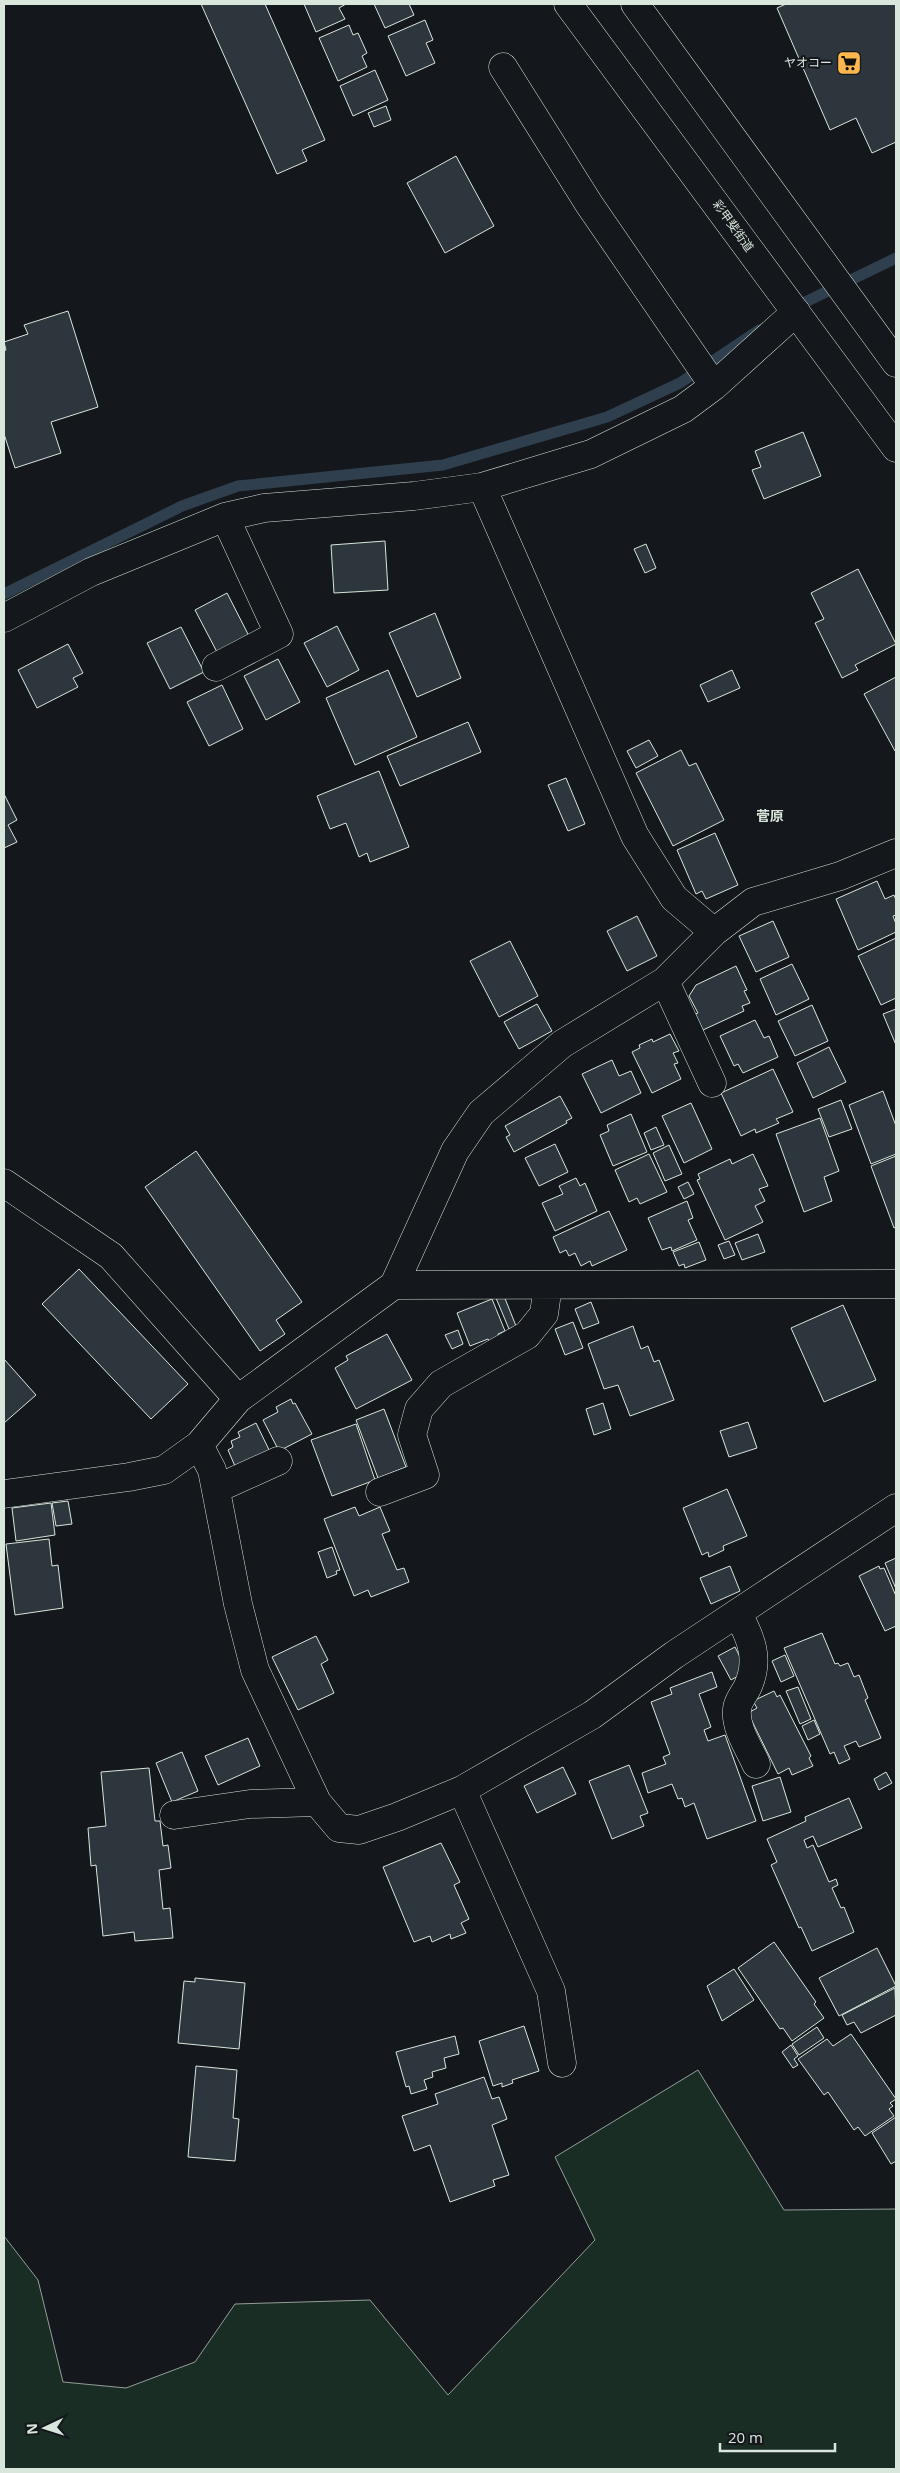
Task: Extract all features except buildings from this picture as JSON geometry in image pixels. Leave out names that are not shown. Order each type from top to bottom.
[{"type":"main road","name":"彩甲斐街道","points":[[568,4],[896,448]]},
{"type":"main road","points":[[635,4],[896,363]]},
{"type":"main road","points":[[503,67],[589,204],[714,386]]},
{"type":"main road","points":[[4,618],[91,572],[224,517],[264,508],[414,496],[482,487],[591,454],[683,409],[714,386],[796,312]]},
{"type":"main road","points":[[482,487],[636,836],[674,898],[714,932]]},
{"type":"main road","points":[[216,668],[279,634],[224,517]]},
{"type":"main road","points":[[4,1494],[129,1477],[164,1470],[199,1445],[238,1400],[394,1285],[455,1151],[481,1113],[562,1044],[665,981],[714,932],[753,902],[840,876],[896,853]]},
{"type":"main road","points":[[665,981],[712,1082]]},
{"type":"main road","points":[[4,1183],[110,1256],[238,1400]]},
{"type":"main road","points":[[394,1285],[896,1284]]},
{"type":"main road","points":[[380,1492],[425,1475],[412,1435],[419,1409],[441,1384],[527,1335],[544,1314],[548,1285]]},
{"type":"main road","points":[[199,1445],[212,1470],[238,1604],[255,1670],[317,1802],[339,1828],[359,1830],[462,1790],[592,1715],[674,1655],[896,1508]]},
{"type":"main road","points":[[216,1489],[278,1461]]},
{"type":"main road","points":[[738,1614],[750,1637],[755,1655],[754,1672],[737,1708],[738,1722],[756,1764]]},
{"type":"main road","points":[[462,1790],[551,1991],[562,2063]]},
{"type":"main road","points":[[174,1816],[250,1804],[317,1802]]},
{"type":"green space","points":[[698,2070],[784,2210],[896,2209],[896,2469],[4,2469],[4,2236],[38,2280],[63,2382],[126,2388],[195,2362],[235,2304],[370,2300],[448,2395],[595,2240],[555,2157]]},
{"type":"waterway","points":[[793,308],[896,258]]},
{"type":"waterway","points":[[4,594],[182,506],[238,486],[443,465],[607,417],[680,383],[759,330]]},
{"type":"place","name":"ヤオコー","points":[[849,63]]},
{"type":"district","name":"菅原","points":[[770,816]]}]
